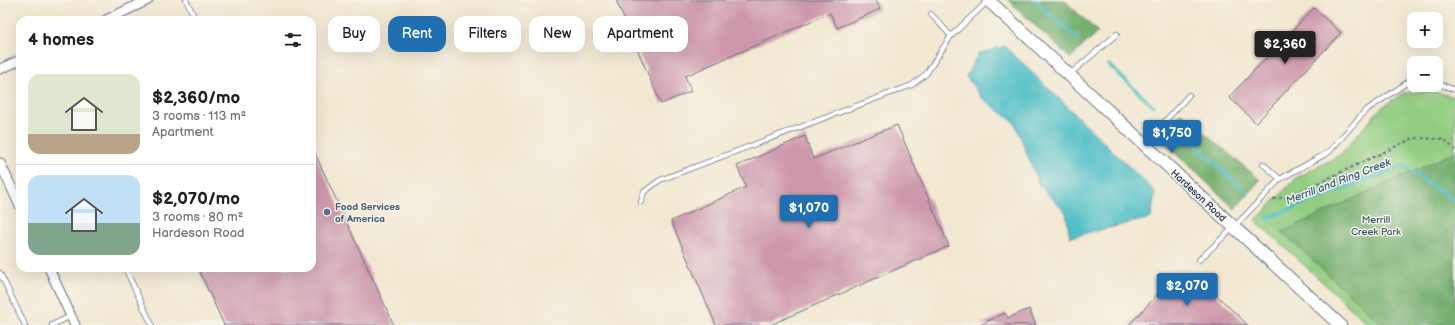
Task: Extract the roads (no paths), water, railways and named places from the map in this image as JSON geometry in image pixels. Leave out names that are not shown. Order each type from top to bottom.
[{"type":"street","points":[[114,16],[148,0]]},
{"type":"street","name":"Hardeson Road","points":[[988,0],[1340,325]]},
{"type":"street","points":[[0,69],[16,62]]},
{"type":"street","points":[[0,163],[16,197]]},
{"type":"street","points":[[51,272],[75,325]]},
{"type":"lane","points":[[186,0],[194,16]]},
{"type":"lane","points":[[642,202],[644,192],[660,180],[912,85],[926,74],[951,36],[988,0]]},
{"type":"lane","points":[[931,14],[951,36]]},
{"type":"lane","points":[[1069,75],[1117,34]]},
{"type":"lane","points":[[1199,260],[1234,228],[1280,179],[1329,152],[1365,111],[1407,83]]},
{"type":"lane","points":[[1443,84],[1455,90]]},
{"type":"lane","points":[[1144,144],[1189,95]]},
{"type":"lane","points":[[1264,164],[1280,179]]},
{"type":"lane","points":[[127,272],[152,325]]},
{"type":"lane","points":[[0,273],[25,325]]},
{"type":"lane","points":[[52,325],[71,316]]},
{"type":"water","points":[[1005,46],[1155,192],[1151,218],[1070,237],[1066,213],[1039,185],[1015,123],[981,97],[966,76],[978,54]]},
{"type":"waterway","name":"Merrill and Ring Creek","points":[[1035,0],[1077,38]]},
{"type":"waterway","name":"Merrill and Ring Creek","points":[[1109,65],[1153,106]]},
{"type":"waterway","name":"Merrill and Ring Creek","points":[[1175,126],[1245,191]]},
{"type":"waterway","name":"Merrill and Ring Creek","points":[[1267,218],[1403,166],[1455,201]]},
{"type":"place","name":"Food Services of America","points":[[327,212]]},
{"type":"park label","name":"Merrill Creek Park","points":[[1376,224]]}]
